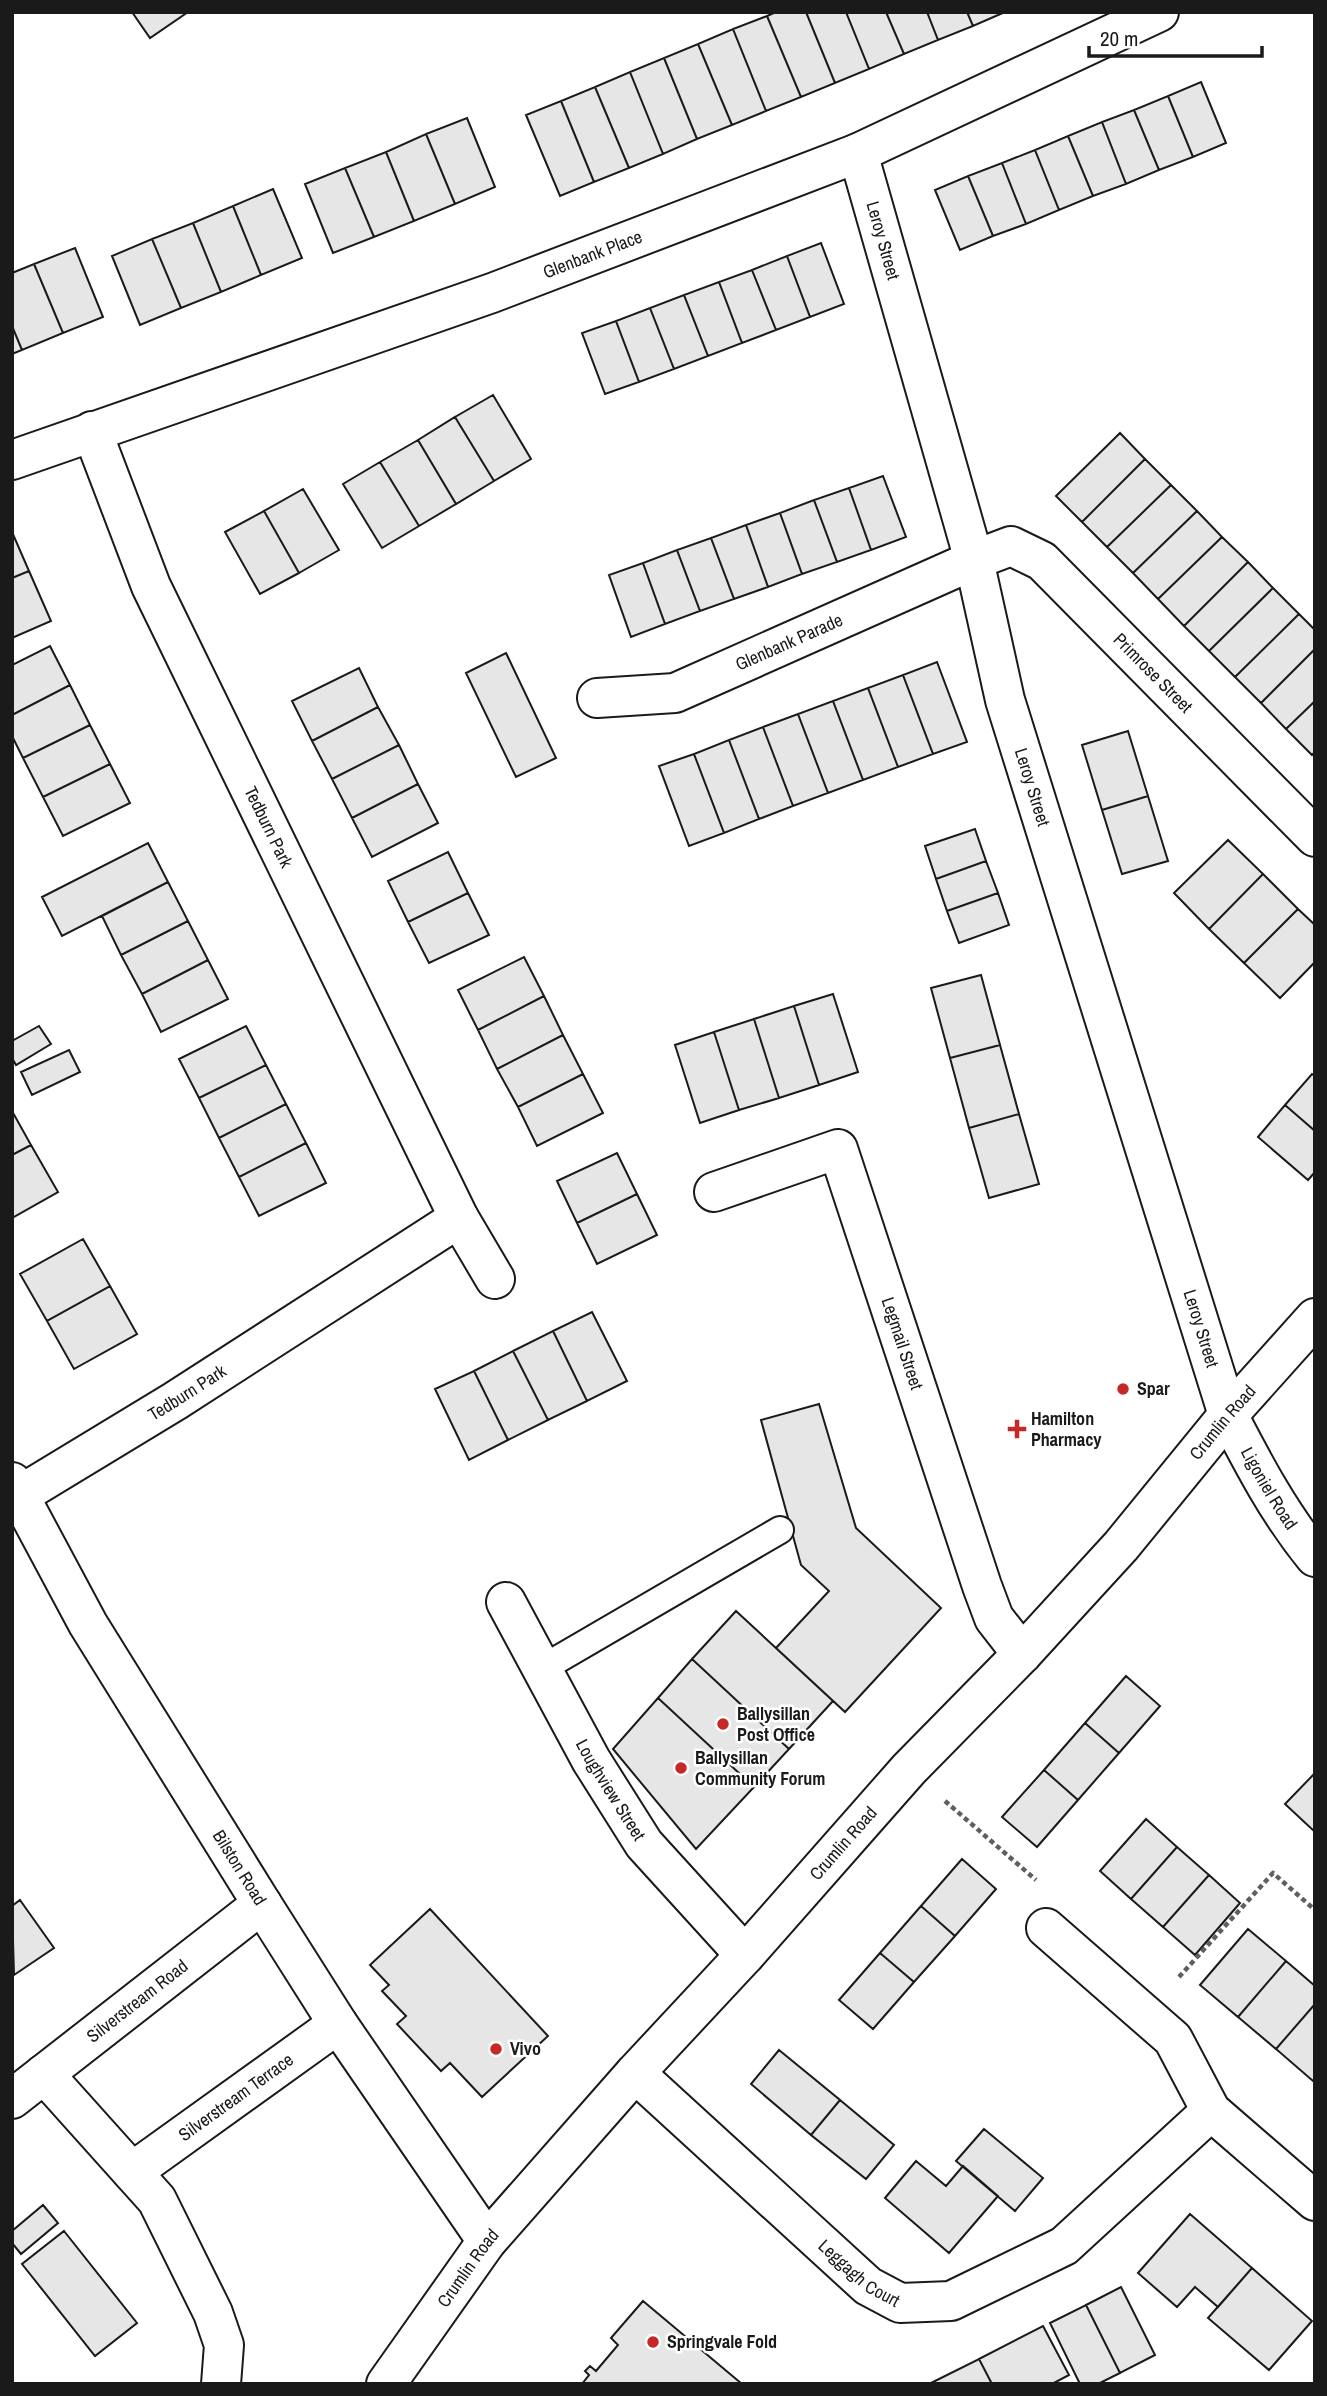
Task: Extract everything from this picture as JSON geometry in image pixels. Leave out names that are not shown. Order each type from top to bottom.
[{"type":"street","name":"Glenbank Place","points":[[12,460],[492,293],[858,153],[1159,12]]},
{"type":"street","name":"Leroy Street","points":[[858,153],[974,560],[1005,700],[1228,1415]]},
{"type":"street","name":"Tedburn Park","points":[[92,430],[151,586],[459,1218],[495,1279]]},
{"type":"street","name":"Primrose Street","points":[[974,560],[1011,546],[1042,561],[1315,837]]},
{"type":"street","name":"Glenbank Parade","points":[[597,698],[675,693],[974,560]]},
{"type":"street","name":"Legmail Street","points":[[714,1192],[838,1149],[982,1586],[994,1618],[1022,1654]]},
{"type":"street","name":"Tedburn Park","points":[[16,1489],[175,1401],[459,1218]]},
{"type":"street","name":"Crumlin Road","points":[[386,2384],[487,2241],[909,1769],[1022,1654],[1121,1546],[1228,1415],[1315,1318]]},
{"type":"street","name":"Ligoniel Road","points":[[1228,1415],[1283,1515],[1315,1557]]},
{"type":"street","name":"Bilston Road","points":[[16,1489],[88,1624],[262,1904],[338,2024],[487,2241]]},
{"type":"street","name":"Loughview Street","points":[[506,1602],[591,1760],[644,1844],[745,1955]]},
{"type":"street","name":"Silverstream Road","points":[[12,2099],[262,1904]]},
{"type":"street","points":[[1046,1928],[1173,2039],[1211,2111],[1315,2201]]},
{"type":"street","name":"Silverstream Terrace","points":[[132,2172],[338,2024]]},
{"type":"street","name":"Leggagh Court","points":[[635,2073],[868,2286],[900,2303],[951,2301],[1064,2246],[1211,2111]]},
{"type":"street","points":[[44,2074],[157,2200],[213,2313],[224,2345],[221,2384]]},
{"type":"lane","points":[[543,1668],[780,1531]]},
{"type":"path","points":[[909,1769],[1041,1884],[1046,1928]]},
{"type":"path","points":[[1145,2014],[1273,1873],[1315,1910]]},
{"type":"building","points":[[132,12],[188,12],[150,38]]},
{"type":"building","points":[[776,12],[806,12],[835,83],[801,97],[767,16]]},
{"type":"building","points":[[806,12],[846,12],[869,69],[835,83]]},
{"type":"building","points":[[846,12],[886,12],[904,54],[869,69]]},
{"type":"building","points":[[886,12],[927,12],[938,40],[904,54]]},
{"type":"building","points":[[927,12],[967,12],[973,26],[938,40]]},
{"type":"building","points":[[967,12],[1005,12],[973,26]]},
{"type":"building","points":[[767,16],[801,97],[766,111],[733,29]]},
{"type":"building","points":[[733,29],[766,111],[732,125],[698,44]]},
{"type":"building","points":[[698,44],[732,125],[697,139],[664,58]]},
{"type":"building","points":[[664,58],[697,139],[663,154],[630,72]]},
{"type":"building","points":[[630,72],[663,154],[629,168],[595,87]]},
{"type":"building","points":[[1201,82],[1226,143],[1193,157],[1168,96]]},
{"type":"building","points":[[595,87],[629,168],[594,182],[561,101]]},
{"type":"building","points":[[1168,96],[1193,157],[1159,170],[1134,110]]},
{"type":"building","points":[[561,101],[594,182],[560,196],[526,115]]},
{"type":"building","points":[[1134,110],[1159,170],[1126,184],[1102,122]]},
{"type":"building","points":[[467,118],[495,187],[455,204],[426,134]]},
{"type":"building","points":[[1102,122],[1126,184],[1093,196],[1068,136]]},
{"type":"building","points":[[426,134],[455,204],[414,221],[386,152]]},
{"type":"building","points":[[1068,136],[1093,196],[1059,210],[1035,150]]},
{"type":"building","points":[[1035,150],[1059,210],[1026,224],[1002,163]]},
{"type":"building","points":[[386,152],[414,221],[374,237],[345,168]]},
{"type":"building","points":[[1002,163],[1026,224],[993,236],[968,176]]},
{"type":"building","points":[[345,168],[374,237],[333,253],[305,184]]},
{"type":"building","points":[[968,176],[993,236],[960,250],[935,190]]},
{"type":"building","points":[[273,189],[302,258],[261,275],[233,206]]},
{"type":"building","points":[[233,206],[261,275],[221,292],[193,223]]},
{"type":"building","points":[[193,223],[221,292],[181,308],[152,239]]},
{"type":"building","points":[[152,239],[181,308],[140,325],[112,256]]},
{"type":"building","points":[[821,243],[844,304],[810,317],[787,256]]},
{"type":"building","points":[[75,248],[103,317],[63,333],[34,264]]},
{"type":"building","points":[[787,256],[810,317],[776,330],[752,270]]},
{"type":"building","points":[[34,264],[63,333],[22,350],[12,326],[12,273]]},
{"type":"building","points":[[752,270],[776,330],[742,343],[719,282]]},
{"type":"building","points":[[719,282],[742,343],[708,356],[684,295]]},
{"type":"building","points":[[684,295],[708,356],[674,369],[650,308]]},
{"type":"building","points":[[650,308],[674,369],[639,382],[616,321]]},
{"type":"building","points":[[616,321],[639,382],[605,394],[582,333]]},
{"type":"building","points":[[12,326],[22,350],[12,354]]},
{"type":"building","points":[[493,395],[531,459],[494,481],[455,417]]},
{"type":"building","points":[[455,417],[494,481],[456,504],[418,440]]},
{"type":"building","points":[[1120,433],[1145,459],[1082,522],[1056,496]]},
{"type":"building","points":[[418,440],[456,504],[419,526],[380,462]]},
{"type":"building","points":[[1145,459],[1171,485],[1107,547],[1082,522]]},
{"type":"building","points":[[380,462],[419,526],[382,548],[343,484]]},
{"type":"building","points":[[883,476],[906,537],[871,550],[849,488]]},
{"type":"building","points":[[1171,485],[1197,511],[1133,573],[1107,547]]},
{"type":"building","points":[[849,488],[871,550],[837,562],[814,500]]},
{"type":"building","points":[[303,489],[339,550],[299,573],[264,511]]},
{"type":"building","points":[[814,500],[837,562],[802,574],[780,513]]},
{"type":"building","points":[[264,511],[299,573],[260,594],[225,532]]},
{"type":"building","points":[[1197,511],[1222,537],[1158,599],[1133,573]]},
{"type":"building","points":[[780,513],[802,574],[768,587],[746,525]]},
{"type":"building","points":[[746,525],[768,587],[734,599],[711,538]]},
{"type":"building","points":[[12,532],[29,571],[12,578]]},
{"type":"building","points":[[1222,537],[1248,562],[1184,626],[1158,599]]},
{"type":"building","points":[[711,538],[734,599],[700,611],[677,550]]},
{"type":"building","points":[[677,550],[700,611],[665,624],[643,563]]},
{"type":"building","points":[[1248,562],[1273,588],[1209,651],[1184,626]]},
{"type":"building","points":[[643,563],[665,624],[631,637],[609,575]]},
{"type":"building","points":[[29,571],[51,621],[12,638],[12,578]]},
{"type":"building","points":[[1273,588],[1299,614],[1235,677],[1209,651]]},
{"type":"building","points":[[1299,614],[1315,630],[1315,649],[1261,703],[1235,677]]},
{"type":"building","points":[[50,646],[70,685],[12,715],[12,665]]},
{"type":"building","points":[[1315,649],[1315,701],[1286,729],[1261,703]]},
{"type":"building","points":[[506,653],[556,758],[516,777],[466,673]]},
{"type":"building","points":[[937,662],[967,742],[933,754],[903,675]]},
{"type":"building","points":[[359,668],[378,707],[312,741],[292,701]]},
{"type":"building","points":[[903,675],[933,754],[898,767],[868,688]]},
{"type":"building","points":[[70,685],[90,725],[23,758],[12,736],[12,715]]},
{"type":"building","points":[[868,688],[898,767],[863,780],[833,701]]},
{"type":"building","points":[[833,701],[863,780],[828,793],[798,714]]},
{"type":"building","points":[[1315,701],[1315,752],[1312,755],[1286,729]]},
{"type":"building","points":[[378,707],[399,745],[332,779],[312,741]]},
{"type":"building","points":[[798,714],[828,793],[793,806],[763,727]]},
{"type":"building","points":[[90,725],[110,764],[43,797],[23,758]]},
{"type":"building","points":[[763,727],[793,806],[759,819],[729,740]]},
{"type":"building","points":[[1128,731],[1148,796],[1102,810],[1082,745]]},
{"type":"building","points":[[729,740],[759,819],[724,833],[694,754]]},
{"type":"building","points":[[399,745],[418,784],[352,818],[332,779]]},
{"type":"building","points":[[694,754],[724,833],[689,846],[659,766]]},
{"type":"building","points":[[110,764],[130,803],[63,836],[43,797]]},
{"type":"building","points":[[418,784],[438,823],[372,857],[352,818]]},
{"type":"building","points":[[1148,796],[1168,861],[1122,874],[1102,810]]},
{"type":"building","points":[[975,829],[986,861],[936,879],[925,846]]},
{"type":"building","points":[[1228,840],[1263,874],[1209,929],[1174,893]]},
{"type":"building","points":[[148,843],[168,882],[62,936],[42,897]]},
{"type":"building","points":[[448,852],[468,893],[408,922],[388,881]]},
{"type":"building","points":[[986,861],[998,893],[947,911],[936,879]]},
{"type":"building","points":[[1263,874],[1298,909],[1244,963],[1209,929]]},
{"type":"building","points":[[168,882],[188,921],[121,955],[102,916]]},
{"type":"building","points":[[468,893],[489,935],[429,963],[408,922]]},
{"type":"building","points":[[998,893],[1009,925],[959,943],[947,911]]},
{"type":"building","points":[[1298,909],[1315,925],[1315,962],[1280,998],[1244,963]]},
{"type":"building","points":[[188,921],[208,960],[142,994],[121,955]]},
{"type":"building","points":[[524,957],[544,996],[478,1030],[458,990]]},
{"type":"building","points":[[208,960],[228,999],[161,1032],[142,994]]},
{"type":"building","points":[[981,975],[1000,1045],[950,1058],[931,988]]},
{"type":"building","points":[[833,994],[858,1072],[819,1085],[794,1006]]},
{"type":"building","points":[[544,996],[563,1035],[497,1069],[478,1030]]},
{"type":"building","points":[[794,1006],[819,1085],[779,1098],[754,1019]]},
{"type":"building","points":[[754,1019],[779,1098],[739,1110],[714,1032]]},
{"type":"building","points":[[39,1026],[51,1044],[16,1065],[12,1058],[12,1041]]},
{"type":"building","points":[[246,1026],[266,1065],[199,1098],[179,1059]]},
{"type":"building","points":[[714,1032],[739,1110],[700,1123],[675,1045]]},
{"type":"building","points":[[563,1035],[583,1074],[518,1107],[497,1069]]},
{"type":"building","points":[[1000,1045],[1019,1114],[969,1128],[950,1058]]},
{"type":"building","points":[[69,1050],[80,1072],[32,1095],[21,1072]]},
{"type":"building","points":[[266,1065],[286,1104],[219,1138],[199,1098]]},
{"type":"building","points":[[583,1074],[603,1113],[537,1146],[518,1107]]},
{"type":"building","points":[[1312,1074],[1315,1076],[1315,1131],[1285,1105]]},
{"type":"building","points":[[286,1104],[306,1143],[239,1177],[219,1138]]},
{"type":"building","points":[[1285,1105],[1315,1131],[1315,1172],[1308,1180],[1258,1137]]},
{"type":"building","points":[[12,1111],[31,1145],[12,1155]]},
{"type":"building","points":[[1019,1114],[1039,1184],[989,1198],[969,1128]]},
{"type":"building","points":[[306,1143],[326,1183],[259,1216],[239,1177]]},
{"type":"building","points":[[31,1145],[58,1192],[12,1218],[12,1155]]},
{"type":"building","points":[[617,1153],[637,1194],[577,1223],[557,1181]]},
{"type":"building","points":[[637,1194],[657,1235],[597,1264],[577,1223]]},
{"type":"building","points":[[83,1239],[110,1286],[47,1321],[20,1274]]},
{"type":"building","points":[[110,1286],[137,1334],[74,1369],[47,1321]]},
{"type":"building","points":[[592,1312],[627,1381],[587,1401],[553,1331]]},
{"type":"building","points":[[553,1331],[587,1401],[548,1420],[513,1351]]},
{"type":"building","points":[[513,1351],[548,1420],[508,1440],[474,1371]]},
{"type":"building","points":[[474,1371],[508,1440],[469,1460],[435,1389]]},
{"type":"building","points":[[819,1404],[856,1528],[941,1608],[845,1712],[776,1648],[829,1591],[801,1565],[761,1420]]},
{"type":"building","points":[[736,1611],[833,1701],[789,1749],[692,1659]]},
{"type":"building","name":"Ballysillan Post Office","points":[[692,1659],[789,1749],[754,1787],[658,1698]]},
{"type":"building","points":[[1126,1676],[1160,1706],[1119,1753],[1085,1723]]},
{"type":"building","name":"Ballysillan Community Forum","points":[[658,1698],[754,1787],[696,1849],[613,1749]]},
{"type":"building","points":[[1085,1723],[1119,1753],[1078,1800],[1044,1770]]},
{"type":"building","points":[[1044,1770],[1078,1800],[1037,1847],[1002,1817]]},
{"type":"building","points":[[1315,1773],[1315,1832],[1285,1804]]},
{"type":"building","points":[[1146,1819],[1177,1847],[1131,1899],[1100,1871]]},
{"type":"building","points":[[1177,1847],[1209,1875],[1163,1927],[1131,1899]]},
{"type":"building","points":[[962,1859],[996,1889],[955,1936],[921,1906]]},
{"type":"building","points":[[1209,1875],[1240,1903],[1195,1955],[1163,1927]]},
{"type":"building","points":[[20,1900],[54,1948],[14,1975],[12,1906]]},
{"type":"building","points":[[921,1906],[955,1936],[914,1982],[880,1953]]},
{"type":"building","points":[[430,1909],[548,2036],[482,2097],[450,2063],[441,2071],[397,2024],[406,2016],[382,1991],[389,1985],[370,1965]]},
{"type":"building","points":[[1248,1929],[1286,1961],[1238,2017],[1200,1985]]},
{"type":"building","points":[[880,1953],[914,1982],[873,2029],[839,2000]]},
{"type":"building","points":[[1286,1961],[1315,1986],[1315,2004],[1276,2049],[1238,2017]]},
{"type":"building","points":[[1315,2004],[1315,2079],[1313,2081],[1276,2049]]},
{"type":"building","points":[[779,2050],[840,2100],[811,2135],[751,2084]]},
{"type":"building","points":[[840,2100],[894,2145],[866,2179],[811,2135]]},
{"type":"building","points":[[984,2129],[1043,2178],[1015,2211],[956,2161]]},
{"type":"building","points":[[916,2161],[946,2186],[963,2166],[998,2196],[949,2253],[885,2198]]},
{"type":"building","points":[[43,2205],[58,2223],[21,2254],[12,2243],[12,2231]]},
{"type":"building","points":[[1190,2214],[1252,2268],[1218,2307],[1195,2287],[1177,2307],[1138,2273]]},
{"type":"building","points":[[64,2231],[137,2323],[95,2356],[22,2264]]},
{"type":"building","points":[[1252,2268],[1312,2321],[1269,2370],[1208,2318]]},
{"type":"building","points":[[1121,2287],[1155,2355],[1120,2373],[1086,2305]]},
{"type":"building","name":"Springvale Fold","points":[[643,2301],[742,2384],[582,2384],[589,2375],[585,2371],[590,2366],[596,2371],[618,2345],[611,2338]]},
{"type":"building","points":[[1086,2305],[1120,2373],[1098,2384],[1080,2384],[1050,2323]]},
{"type":"building","points":[[1043,2326],[1069,2375],[1052,2384],[992,2384],[979,2359]]},
{"type":"building","points":[[979,2359],[992,2384],[929,2384]]},
{"type":"place","name":"Spar","points":[[1123,1389]]},
{"type":"place","name":"Hamilton Pharmacy","points":[[1017,1429]]},
{"type":"place","name":"Ballysillan Post Office","points":[[723,1724]]},
{"type":"place","name":"Ballysillan Community Forum","points":[[681,1768]]},
{"type":"place","name":"Vivo","points":[[496,2049]]},
{"type":"place","name":"Springvale Fold","points":[[653,2342]]}]
